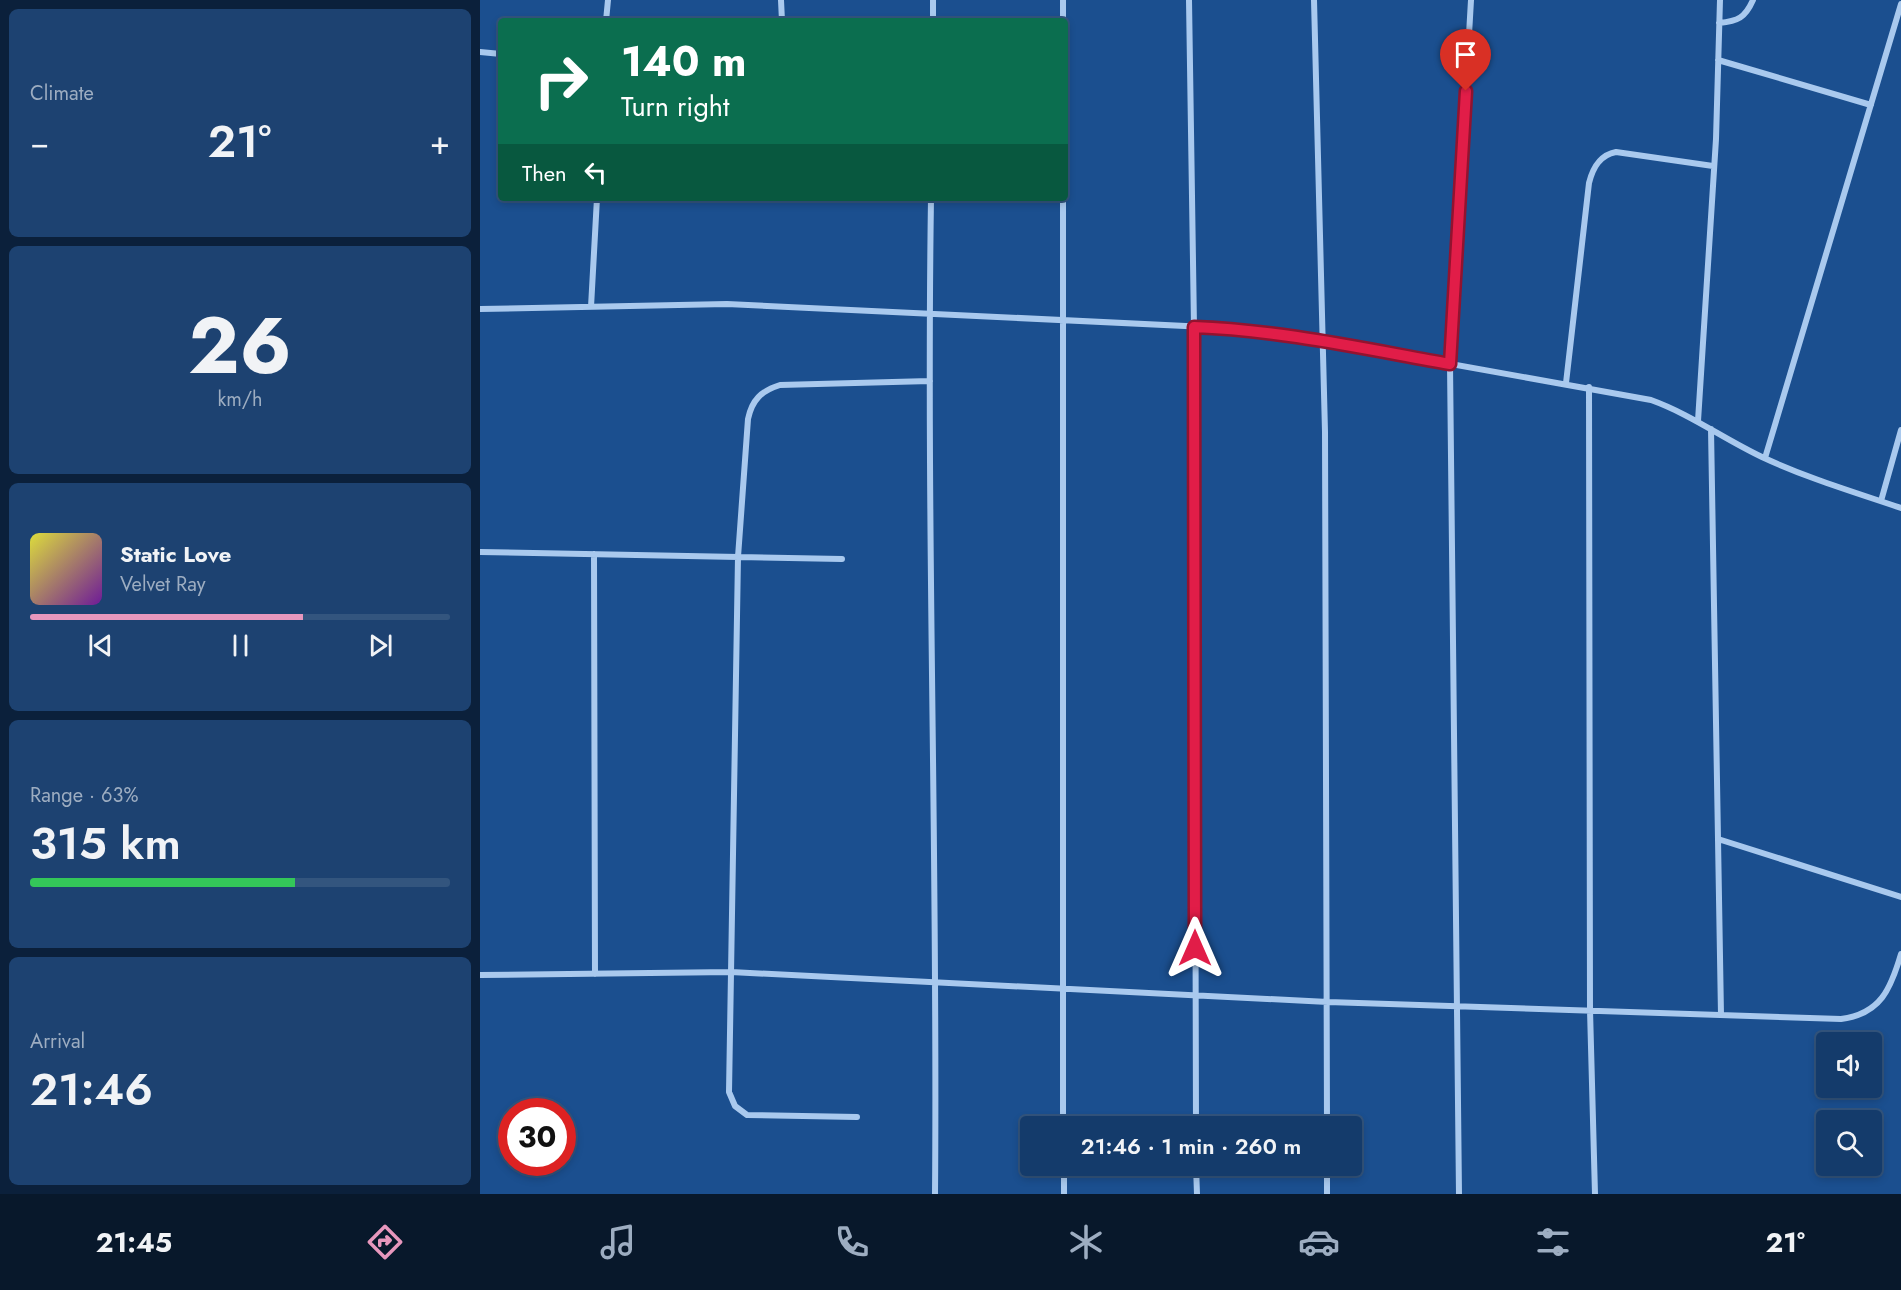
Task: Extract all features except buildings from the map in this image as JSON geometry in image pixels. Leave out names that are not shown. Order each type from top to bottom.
[{"type":"street","points":[[606,18],[608,0]]},
{"type":"street","points":[[781,0],[782,18]]},
{"type":"street","points":[[933,0],[933,18]]},
{"type":"street","points":[[1063,0],[1063,18]]},
{"type":"street","points":[[1189,0],[1194,327],[1196,1116]]},
{"type":"street","points":[[1314,0],[1323,340],[1327,1116]]},
{"type":"street","points":[[1460,1194],[1450,364],[1471,0]]},
{"type":"street","points":[[1698,421],[1720,0]]},
{"type":"street","points":[[1719,23],[1739,20],[1744,16],[1753,0]]},
{"type":"street","points":[[1765,458],[1901,4]]},
{"type":"street","points":[[480,52],[498,54]]},
{"type":"street","points":[[1718,60],[1871,105]]},
{"type":"street","points":[[1566,383],[1589,183],[1597,165],[1606,154],[1616,152],[1713,166]]},
{"type":"street","points":[[591,307],[597,201]]},
{"type":"street","points":[[931,201],[929,313],[937,982],[935,1194]]},
{"type":"street","points":[[1063,201],[1061,989],[1063,1116]]},
{"type":"street","points":[[480,309],[727,304],[1227,328],[1323,340],[1651,399],[1698,421],[1765,458],[1805,475],[1901,508]]},
{"type":"street","points":[[857,1118],[747,1115],[735,1106],[729,1092],[738,557],[748,419],[754,400],[762,393],[780,385],[930,381]]},
{"type":"street","points":[[1589,387],[1590,1011],[1594,1194]]},
{"type":"street","points":[[1712,429],[1721,1015]]},
{"type":"street","points":[[1881,501],[1901,430]]},
{"type":"street","points":[[480,552],[842,559]]},
{"type":"street","points":[[594,554],[594,974]]},
{"type":"street","points":[[1718,839],[1901,897]]},
{"type":"street","points":[[480,975],[731,972],[1328,1002],[1721,1015],[1857,1017],[1869,1012],[1878,1003],[1899,967],[1901,954]]},
{"type":"street","points":[[1064,1176],[1064,1194]]},
{"type":"street","points":[[1196,1176],[1197,1194]]},
{"type":"street","points":[[1327,1176],[1327,1194]]},
{"type":"route","points":[[1195,948],[1194,327],[1227,328],[1323,340],[1450,364],[1466,91]]}]
